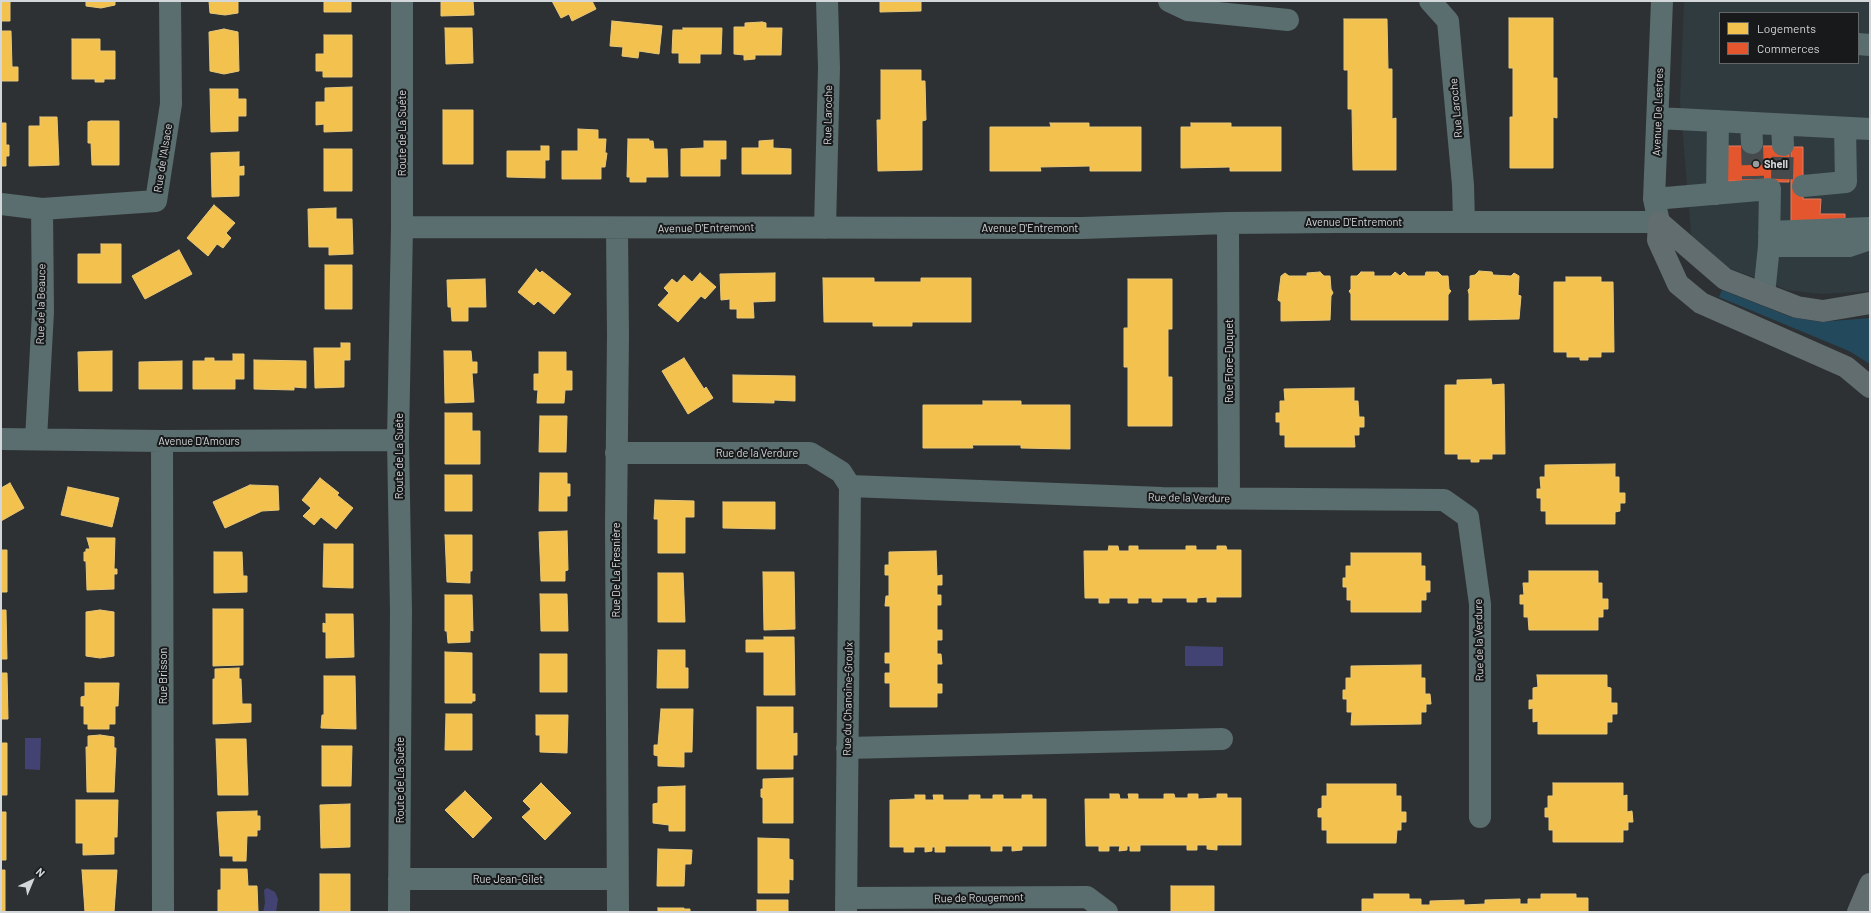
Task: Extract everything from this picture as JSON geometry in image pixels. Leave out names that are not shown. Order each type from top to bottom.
[{"type":"highway","points":[[1659,222],[1725,279],[1797,307],[1823,311],[1870,303]]},
{"type":"highway","points":[[1659,222],[1658,240],[1678,284],[1701,303],[1846,367],[1870,387]]},
{"type":"highway","points":[[1858,912],[1870,884]]},
{"type":"street","name":"Rue de l'Alsace","points":[[42,209],[156,201],[171,104],[170,1]]},
{"type":"street","name":"Route de La Suète","points":[[399,912],[401,612],[398,440],[402,227],[402,1]]},
{"type":"street","name":"Rue Laroche","points":[[825,228],[829,68],[827,1]]},
{"type":"street","points":[[1169,1],[1188,10],[1288,20]]},
{"type":"street","name":"Rue Laroche","points":[[1430,1],[1448,21],[1463,185],[1464,222]]},
{"type":"street","name":"Avenue De Lestres","points":[[1659,222],[1654,200],[1662,1]]},
{"type":"street","points":[[1859,44],[1870,44]]},
{"type":"street","points":[[1658,118],[1718,121],[1752,133],[1782,135],[1845,128],[1870,129]]},
{"type":"street","points":[[1717,194],[1718,121]]},
{"type":"street","points":[[1654,200],[1717,194],[1776,185],[1846,182],[1845,128]]},
{"type":"street","points":[[1764,294],[1776,185]]},
{"type":"street","points":[[1,204],[42,209]]},
{"type":"street","name":"Rue de la Beauce","points":[[36,439],[43,312],[42,209]]},
{"type":"street","name":"Avenue D'Entremont","points":[[402,227],[1082,228],[1228,223],[1659,222]]},
{"type":"street","name":"Rue Flore-Duquet","points":[[1228,223],[1228,498]]},
{"type":"street","name":"Rue De La Fresnière","points":[[617,228],[618,336],[616,453],[618,912]]},
{"type":"street","points":[[1769,239],[1870,228]]},
{"type":"street","points":[[1769,239],[1849,246],[1870,239]]},
{"type":"street","name":"Avenue D'Amours","points":[[1,438],[162,441],[398,440]]},
{"type":"street","name":"Rue Brisson","points":[[162,441],[163,912]]},
{"type":"street","name":"Rue de la Verdure","points":[[616,453],[810,453],[841,472],[850,486],[1162,498],[1444,500],[1468,517],[1480,604],[1480,818]]},
{"type":"street","name":"Rue du Chanoine-Groulx","points":[[846,905],[850,486]]},
{"type":"street","points":[[847,748],[1222,739]]},
{"type":"street","name":"Rue Jean-Gilet","points":[[399,879],[617,879]]},
{"type":"street","name":"Rue de Rougemont","points":[[846,905],[1086,897],[1107,912]]},
{"type":"shaded area","points":[[1684,1],[1870,1],[1870,291],[1822,294],[1787,290],[1716,263],[1695,243],[1691,234],[1680,100]]},
{"type":"shaded area","points":[[1722,290],[1791,317],[1820,322],[1870,318],[1870,364],[1849,351],[1719,297]]},
{"type":"water","points":[[1185,646],[1223,647],[1223,666],[1185,666]]},
{"type":"water","points":[[25,738],[41,738],[40,770],[25,769]]},
{"type":"water","points":[[267,888],[275,892],[278,899],[276,912],[263,912],[265,903],[264,890]]},
{"type":"building: Logements","points":[[1,1],[10,1],[10,21],[1,21]]},
{"type":"building: Logements","points":[[86,1],[115,1],[115,5],[101,8],[86,6]]},
{"type":"building: Logements","points":[[209,1],[238,1],[238,13],[225,15],[210,13]]},
{"type":"building: Logements","points":[[324,1],[351,1],[351,12],[324,12]]},
{"type":"building: Logements","points":[[441,1],[473,1],[474,15],[441,16]]},
{"type":"building: Logements","points":[[552,1],[592,1],[596,9],[572,21],[569,14],[561,18]]},
{"type":"building: Logements","points":[[880,1],[921,1],[921,11],[880,12]]},
{"type":"building: Logements","points":[[1509,18],[1553,18],[1553,78],[1557,78],[1557,118],[1553,117],[1553,168],[1510,168],[1510,117],[1513,117],[1513,68],[1509,68]]},
{"type":"building: Logements","points":[[1344,19],[1387,19],[1388,69],[1392,69],[1392,119],[1396,118],[1396,170],[1353,170],[1352,109],[1348,109],[1348,70],[1344,70]]},
{"type":"building: Logements","points":[[612,21],[662,26],[659,54],[639,51],[638,58],[622,56],[623,47],[610,46]]},
{"type":"building: Logements","points":[[745,23],[766,23],[766,28],[782,28],[781,55],[755,55],[755,59],[744,60],[744,55],[734,54],[734,27],[745,27]]},
{"type":"building: Logements","points":[[445,28],[472,28],[473,63],[446,64]]},
{"type":"building: Logements","points":[[683,28],[722,28],[721,54],[700,54],[700,63],[679,63],[679,53],[672,53],[673,30],[683,30]]},
{"type":"building: Logements","points":[[224,29],[238,32],[239,71],[224,74],[210,71],[209,32]]},
{"type":"building: Logements","points":[[1,31],[11,31],[12,67],[18,67],[18,81],[1,81]]},
{"type":"building: Logements","points":[[324,35],[352,35],[352,77],[323,77],[323,71],[316,71],[316,54],[324,54]]},
{"type":"building: Logements","points":[[72,39],[100,39],[100,51],[115,51],[115,79],[104,79],[104,82],[95,82],[95,79],[72,79]]},
{"type":"building: Logements","points":[[881,70],[921,70],[921,81],[925,81],[926,120],[922,121],[922,170],[878,171],[877,120],[881,120]]},
{"type":"building: Logements","points":[[352,87],[352,131],[324,132],[324,124],[316,125],[316,102],[325,102],[325,88]]},
{"type":"building: Logements","points":[[210,89],[238,89],[238,99],[246,99],[246,116],[238,116],[238,131],[211,132]]},
{"type":"building: Logements","points":[[443,110],[473,110],[473,164],[443,164]]},
{"type":"building: Logements","points":[[40,117],[57,117],[59,165],[29,166],[29,126],[40,126]]},
{"type":"building: Logements","points":[[119,121],[119,165],[92,165],[91,143],[88,143],[88,122]]},
{"type":"building: Logements","points":[[1,123],[6,123],[6,145],[9,145],[9,156],[6,156],[6,166],[1,166]]},
{"type":"building: Logements","points":[[1050,123],[1089,123],[1089,127],[1141,127],[1141,171],[1090,171],[1090,166],[1040,167],[1041,171],[990,171],[990,127],[1051,127]]},
{"type":"building: Logements","points":[[1191,123],[1231,123],[1231,127],[1281,127],[1281,171],[1230,171],[1230,167],[1181,168],[1181,127],[1191,127]]},
{"type":"building: Logements","points":[[578,129],[598,130],[598,139],[606,139],[605,153],[607,153],[605,167],[601,167],[601,179],[562,179],[562,151],[578,151]]},
{"type":"building: Logements","points":[[628,139],[649,139],[649,141],[653,141],[654,149],[667,149],[668,177],[646,177],[646,182],[630,182],[630,177],[627,177]]},
{"type":"building: Logements","points":[[773,140],[773,148],[791,149],[791,174],[742,174],[742,148],[759,148],[759,141]]},
{"type":"building: Logements","points":[[704,141],[726,141],[726,159],[720,159],[720,176],[681,176],[681,149],[704,148]]},
{"type":"building: Logements","points":[[541,146],[549,146],[549,160],[545,160],[545,178],[507,177],[507,151],[541,151]]},
{"type":"building: Logements","points":[[324,149],[352,149],[352,191],[324,191]]},
{"type":"building: Logements","points":[[239,152],[239,167],[244,166],[244,175],[239,175],[239,196],[212,197],[211,153]]},
{"type":"building: Logements","points":[[214,205],[235,223],[226,233],[231,238],[223,248],[217,244],[208,256],[187,238]]},
{"type":"building: Logements","points":[[336,208],[336,219],[352,219],[353,254],[329,255],[329,247],[309,247],[308,209]]},
{"type":"building: Logements","points":[[101,244],[121,244],[121,283],[78,283],[78,254],[101,254]]},
{"type":"building: Logements","points":[[179,250],[192,274],[145,299],[132,276]]},
{"type":"building: Logements","points":[[325,265],[352,265],[352,309],[325,309]]},
{"type":"building: Logements","points":[[536,269],[540,273],[542,271],[571,294],[554,314],[538,301],[534,305],[518,292]]},
{"type":"building: Logements","points":[[1479,271],[1492,272],[1493,275],[1511,276],[1514,273],[1519,276],[1518,295],[1521,296],[1519,319],[1469,320],[1468,290],[1470,288],[1470,276],[1475,275]]},
{"type":"building: Logements","points":[[1320,272],[1324,276],[1330,276],[1331,289],[1333,293],[1331,296],[1330,320],[1281,321],[1281,302],[1278,300],[1281,276],[1285,273],[1289,276],[1307,276],[1307,273]]},
{"type":"building: Logements","points":[[1361,272],[1374,272],[1374,276],[1391,276],[1395,272],[1400,276],[1404,272],[1408,276],[1425,276],[1426,272],[1438,272],[1442,276],[1448,276],[1449,289],[1451,291],[1448,295],[1448,320],[1351,320],[1351,294],[1349,291],[1351,289],[1351,276],[1357,276]]},
{"type":"building: Logements","points":[[700,273],[716,287],[705,299],[701,296],[678,322],[658,305],[669,293],[664,288],[672,279],[677,283],[684,275],[692,282]]},
{"type":"building: Logements","points":[[775,273],[775,301],[753,302],[754,318],[737,318],[737,309],[730,309],[730,299],[721,300],[720,274]]},
{"type":"building: Logements","points":[[1566,277],[1601,277],[1601,282],[1613,282],[1614,352],[1601,352],[1601,357],[1588,357],[1588,360],[1580,360],[1580,357],[1567,357],[1567,352],[1554,352],[1554,282],[1566,282]]},
{"type":"building: Logements","points":[[823,278],[874,278],[874,282],[921,282],[921,278],[971,278],[971,322],[912,322],[912,326],[873,326],[873,322],[824,322]]},
{"type":"building: Logements","points":[[485,279],[486,307],[468,307],[468,321],[452,321],[451,307],[448,307],[447,280]]},
{"type":"building: Logements","points":[[1128,279],[1172,279],[1172,329],[1168,329],[1168,377],[1172,377],[1172,426],[1128,426],[1128,367],[1124,367],[1124,328],[1128,328]]},
{"type":"building: Logements","points":[[341,343],[350,343],[350,360],[344,360],[344,387],[315,388],[314,348],[341,348]]},
{"type":"building: Logements","points":[[112,351],[112,391],[79,391],[78,352]]},
{"type":"building: Logements","points":[[444,351],[471,351],[472,362],[477,362],[477,373],[472,373],[474,402],[445,403]]},
{"type":"building: Logements","points":[[539,352],[566,352],[566,371],[572,371],[572,390],[565,390],[564,403],[537,403],[538,390],[534,390],[534,374],[539,374]]},
{"type":"building: Logements","points":[[233,354],[244,354],[244,379],[235,379],[235,389],[193,389],[193,361],[205,361],[205,358],[214,358],[214,361],[233,361]]},
{"type":"building: Logements","points":[[684,358],[704,389],[706,387],[713,398],[688,414],[662,371]]},
{"type":"building: Logements","points":[[254,360],[306,361],[306,388],[294,387],[294,390],[254,389]]},
{"type":"building: Logements","points":[[182,361],[182,389],[139,389],[139,362]]},
{"type":"building: Logements","points":[[733,375],[795,376],[795,401],[774,400],[774,403],[733,402]]},
{"type":"building: Logements","points":[[1491,379],[1492,385],[1504,384],[1505,454],[1492,454],[1492,459],[1479,459],[1479,462],[1471,462],[1471,459],[1458,459],[1458,454],[1445,454],[1445,385],[1457,385],[1457,380]]},
{"type":"building: Logements","points":[[1354,388],[1354,401],[1358,401],[1359,417],[1364,417],[1364,427],[1359,427],[1359,435],[1354,435],[1355,447],[1285,447],[1285,435],[1280,435],[1280,422],[1276,422],[1276,413],[1280,413],[1280,401],[1285,401],[1284,389]]},
{"type":"building: Logements","points":[[983,401],[1021,401],[1021,405],[1070,405],[1070,449],[1021,448],[1021,445],[972,445],[973,448],[923,448],[923,405],[983,405]]},
{"type":"building: Logements","points":[[445,413],[472,413],[472,431],[480,431],[480,464],[445,464]]},
{"type":"building: Logements","points":[[540,416],[567,416],[566,452],[539,452]]},
{"type":"building: Logements","points":[[1615,464],[1615,477],[1619,477],[1619,493],[1625,493],[1625,503],[1620,503],[1620,511],[1615,512],[1615,524],[1546,524],[1546,511],[1541,511],[1541,498],[1537,498],[1537,489],[1541,489],[1540,477],[1545,477],[1545,465]]},
{"type":"building: Logements","points":[[540,473],[567,473],[567,484],[570,484],[570,496],[567,496],[567,511],[539,511]]},
{"type":"building: Logements","points":[[445,475],[472,475],[472,511],[445,511]]},
{"type":"building: Logements","points":[[320,478],[339,493],[337,495],[353,508],[336,529],[321,517],[314,525],[303,516],[311,508],[302,500]]},
{"type":"building: Logements","points":[[10,483],[24,508],[1,521],[1,488]]},
{"type":"building: Logements","points":[[250,485],[278,486],[279,510],[262,511],[225,528],[213,502]]},
{"type":"building: Logements","points":[[68,487],[119,498],[112,527],[61,515]]},
{"type":"building: Logements","points":[[655,500],[694,501],[694,517],[685,517],[685,553],[658,553],[658,519],[654,519]]},
{"type":"building: Logements","points":[[723,502],[775,502],[775,529],[723,528]]},
{"type":"building: Logements","points":[[567,531],[568,570],[565,571],[565,581],[541,581],[539,532]]},
{"type":"building: Logements","points":[[445,535],[472,535],[472,571],[470,571],[470,583],[447,582]]},
{"type":"building: Logements","points":[[87,538],[115,538],[114,569],[117,569],[117,574],[114,574],[114,589],[87,590],[86,561],[84,561],[84,552],[86,552],[86,549],[90,549]]},
{"type":"building: Logements","points":[[324,544],[353,544],[353,588],[323,587]]},
{"type":"building: Logements","points":[[1109,546],[1118,546],[1119,551],[1129,551],[1129,546],[1138,546],[1138,550],[1186,550],[1186,546],[1196,546],[1196,550],[1217,550],[1217,546],[1226,546],[1227,550],[1241,550],[1241,597],[1216,597],[1216,602],[1207,602],[1207,597],[1197,598],[1197,602],[1187,602],[1187,598],[1162,598],[1162,602],[1152,602],[1152,598],[1138,598],[1138,603],[1128,603],[1128,598],[1109,598],[1109,603],[1099,603],[1099,598],[1085,598],[1084,551],[1108,551]]},
{"type":"building: Logements","points":[[1,550],[7,550],[7,592],[1,592]]},
{"type":"building: Logements","points":[[936,551],[937,576],[942,575],[942,585],[937,585],[937,595],[941,595],[941,605],[937,605],[937,630],[942,630],[942,640],[937,640],[937,654],[941,654],[942,664],[937,664],[937,684],[942,684],[942,693],[937,693],[937,707],[890,707],[890,683],[885,683],[885,673],[890,673],[890,663],[885,663],[885,653],[890,653],[890,606],[885,606],[886,596],[889,596],[889,575],[885,575],[885,565],[889,565],[889,552]]},
{"type":"building: Logements","points":[[214,552],[242,552],[243,576],[247,576],[247,592],[214,593]]},
{"type":"building: Logements","points":[[1351,553],[1421,553],[1421,566],[1425,566],[1425,581],[1430,581],[1430,592],[1426,592],[1426,600],[1421,600],[1421,612],[1351,612],[1351,600],[1347,600],[1347,587],[1343,587],[1343,578],[1346,578],[1346,566],[1351,566]]},
{"type":"building: Logements","points":[[1529,571],[1598,571],[1598,583],[1602,583],[1602,599],[1608,599],[1608,609],[1603,609],[1603,617],[1598,617],[1598,630],[1529,630],[1528,617],[1524,617],[1524,604],[1520,604],[1520,595],[1524,595],[1523,583],[1529,583]]},
{"type":"building: Logements","points":[[763,572],[794,572],[795,629],[764,630]]},
{"type":"building: Logements","points":[[658,573],[683,573],[685,622],[658,622]]},
{"type":"building: Logements","points":[[540,594],[567,594],[568,631],[541,631]]},
{"type":"building: Logements","points":[[445,595],[472,595],[473,631],[470,630],[470,642],[448,643],[447,631],[445,631]]},
{"type":"building: Logements","points":[[213,609],[243,609],[243,665],[213,666]]},
{"type":"building: Logements","points":[[1,610],[6,610],[7,659],[1,659]]},
{"type":"building: Logements","points":[[100,610],[114,612],[114,656],[100,658],[86,656],[86,612]]},
{"type":"building: Logements","points":[[326,614],[353,614],[354,657],[326,658],[326,632],[323,632],[323,623],[326,624]]},
{"type":"building: Logements","points":[[764,637],[794,637],[795,695],[764,695],[764,652],[746,652],[746,640],[764,640]]},
{"type":"building: Logements","points":[[658,650],[685,650],[685,668],[688,668],[688,688],[657,688]]},
{"type":"building: Logements","points":[[445,652],[472,653],[472,694],[475,694],[475,701],[472,701],[472,703],[445,703]]},
{"type":"building: Logements","points":[[540,654],[567,654],[567,692],[540,692]]},
{"type":"building: Logements","points":[[1421,665],[1421,678],[1425,678],[1425,694],[1430,694],[1431,704],[1426,704],[1426,712],[1421,712],[1421,724],[1351,725],[1352,712],[1347,712],[1347,699],[1343,699],[1343,690],[1346,690],[1346,678],[1351,678],[1351,666]]},
{"type":"building: Logements","points":[[239,668],[242,704],[251,704],[251,722],[213,724],[213,679],[215,679],[215,669]]},
{"type":"building: Logements","points":[[1,673],[7,673],[8,719],[1,719]]},
{"type":"building: Logements","points":[[1537,675],[1607,675],[1607,687],[1611,688],[1611,703],[1617,703],[1617,714],[1612,714],[1612,722],[1607,722],[1607,734],[1538,734],[1538,721],[1533,722],[1533,708],[1529,709],[1529,700],[1533,700],[1533,688],[1538,687]]},
{"type":"building: Logements","points":[[324,676],[355,676],[356,729],[321,728],[322,715],[324,715]]},
{"type":"building: Logements","points":[[85,683],[119,683],[118,706],[115,706],[115,724],[109,724],[109,729],[88,729],[88,724],[84,724],[84,706],[81,706],[81,697],[85,696]]},
{"type":"building: Logements","points":[[757,707],[793,707],[793,734],[797,733],[797,755],[793,755],[793,769],[757,769]]},
{"type":"building: Logements","points":[[661,709],[693,709],[692,752],[684,752],[684,767],[658,766],[658,756],[654,755],[654,745],[658,745]]},
{"type":"building: Logements","points":[[446,714],[472,714],[472,750],[445,750]]},
{"type":"building: Logements","points":[[536,715],[568,715],[567,753],[540,752],[540,735],[536,735]]},
{"type":"building: Logements","points":[[100,735],[114,737],[114,748],[116,748],[114,792],[87,792],[86,747],[88,747],[88,736]]},
{"type":"building: Logements","points":[[216,739],[246,739],[248,795],[218,795]]},
{"type":"building: Logements","points":[[1,743],[7,743],[7,795],[1,795]]},
{"type":"building: Logements","points":[[322,746],[352,746],[351,786],[322,786]]},
{"type":"building: Logements","points":[[793,778],[793,823],[763,823],[763,798],[761,797],[761,789],[763,789],[763,779]]},
{"type":"building: Logements","points":[[541,783],[571,813],[545,840],[522,817],[531,809],[523,801]]},
{"type":"building: Logements","points":[[1553,783],[1623,783],[1623,796],[1627,795],[1627,812],[1632,811],[1633,822],[1628,822],[1628,830],[1623,830],[1623,842],[1553,842],[1553,830],[1549,830],[1549,817],[1545,817],[1545,808],[1548,808],[1548,796],[1553,796]]},
{"type":"building: Logements","points":[[1327,784],[1396,784],[1396,796],[1401,796],[1401,812],[1406,812],[1406,822],[1401,822],[1401,830],[1397,830],[1396,843],[1327,843],[1327,830],[1322,830],[1322,817],[1318,817],[1318,809],[1322,808],[1322,796],[1327,796]]},
{"type":"building: Logements","points":[[685,786],[685,831],[669,831],[669,825],[653,823],[653,804],[658,803],[658,787]]},
{"type":"building: Logements","points":[[465,791],[492,818],[473,838],[445,810]]},
{"type":"building: Logements","points":[[1110,794],[1119,794],[1120,799],[1129,799],[1128,794],[1138,794],[1138,799],[1164,799],[1164,794],[1174,794],[1175,798],[1188,798],[1188,794],[1198,794],[1198,799],[1217,798],[1217,794],[1227,794],[1227,798],[1241,798],[1241,845],[1217,845],[1217,850],[1207,849],[1207,845],[1197,845],[1197,850],[1187,850],[1187,845],[1140,845],[1140,851],[1130,851],[1130,846],[1127,846],[1127,850],[1119,851],[1120,846],[1109,846],[1109,851],[1099,851],[1099,846],[1086,846],[1085,799],[1110,799]]},
{"type":"building: Logements","points":[[915,795],[925,795],[925,800],[934,800],[933,795],[943,795],[943,800],[969,800],[969,795],[980,795],[980,799],[993,799],[993,795],[1003,795],[1003,799],[1022,799],[1022,795],[1032,795],[1032,799],[1046,799],[1046,846],[1022,846],[1022,850],[1012,851],[1012,846],[1002,846],[1002,851],[991,851],[991,846],[945,846],[945,852],[935,852],[935,847],[932,847],[932,851],[925,852],[925,847],[914,847],[914,852],[904,852],[904,847],[890,847],[890,800],[915,799]]},
{"type":"building: Logements","points":[[76,800],[118,800],[117,837],[114,837],[114,854],[83,855],[83,843],[76,843]]},
{"type":"building: Logements","points":[[350,804],[350,847],[321,848],[320,805]]},
{"type":"building: Logements","points":[[257,811],[257,816],[260,816],[260,830],[257,830],[257,836],[247,836],[246,861],[233,861],[233,856],[220,856],[217,812]]},
{"type":"building: Logements","points":[[1,812],[6,812],[6,860],[1,860]]},
{"type":"building: Logements","points":[[758,838],[789,839],[789,859],[793,860],[793,880],[789,879],[789,893],[758,893]]},
{"type":"building: Logements","points":[[658,849],[692,850],[691,864],[685,864],[684,886],[657,886]]},
{"type":"building: Logements","points":[[221,869],[247,869],[248,886],[257,886],[258,911],[218,912],[218,890],[221,890]]},
{"type":"building: Logements","points":[[1,870],[5,870],[5,912],[1,912]]},
{"type":"building: Logements","points":[[82,870],[117,870],[114,912],[85,912]]},
{"type":"building: Logements","points":[[320,874],[350,874],[350,912],[320,912]]},
{"type":"building: Logements","points":[[1171,886],[1214,886],[1214,912],[1171,912]]},
{"type":"building: Logements","points":[[1374,894],[1409,894],[1409,899],[1421,899],[1421,905],[1430,905],[1430,901],[1464,900],[1464,905],[1485,904],[1485,900],[1520,899],[1520,904],[1528,904],[1528,899],[1541,899],[1541,894],[1576,894],[1576,898],[1588,898],[1588,912],[1362,912],[1362,899],[1374,899]]},
{"type":"building: Logements","points":[[757,900],[788,900],[788,912],[757,912]]},
{"type":"building: Logements","points":[[658,908],[684,908],[690,909],[690,912],[658,912]]},
{"type":"building: Commerces","name":"Shell","points":[[1722,146],[1789,146],[1789,182],[1722,181]]},
{"type":"building: Commerces","points":[[1791,147],[1803,147],[1803,199],[1821,199],[1820,214],[1845,214],[1845,239],[1791,238]]},
{"type":"tunnel","points":[[1752,143],[1753,179]]},
{"type":"tunnel","points":[[1782,179],[1783,145]]},
{"type":"place","name":"Shell","points":[[1756,164]]}]
